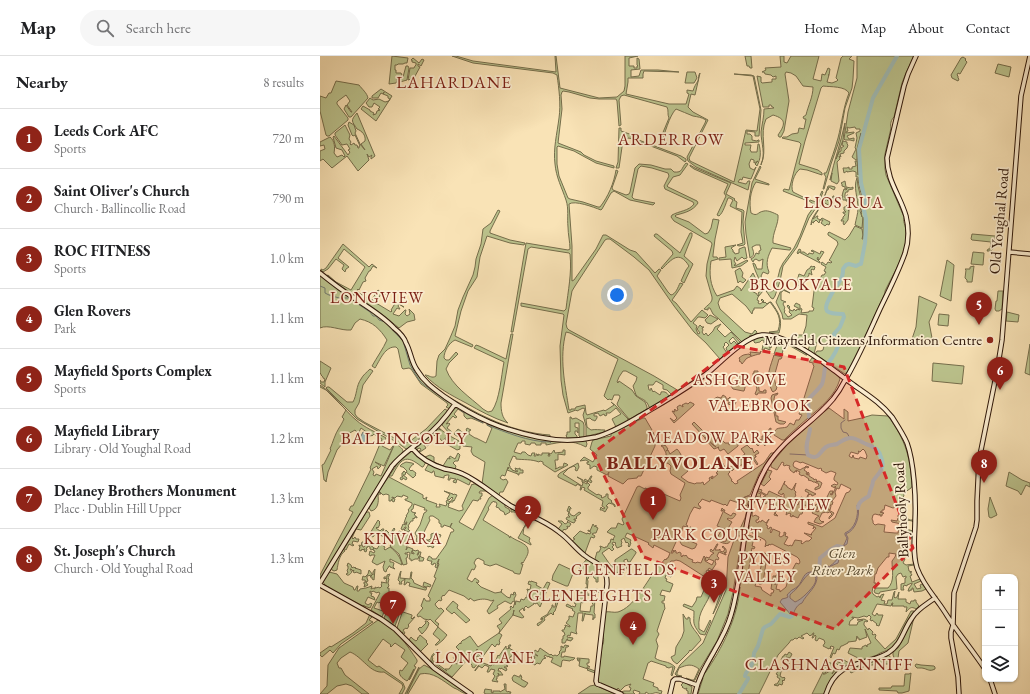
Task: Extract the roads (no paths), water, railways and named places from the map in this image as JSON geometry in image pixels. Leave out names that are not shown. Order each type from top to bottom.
[{"type":"main road","points":[[695,694],[705,666],[723,635],[731,615],[736,596],[748,515],[753,496],[760,480],[768,464],[783,444],[826,407],[838,392],[857,358],[902,261],[906,249],[908,231],[906,217],[889,176],[887,158],[904,86],[916,56]]},
{"type":"main road","name":"Old Youghal Road","points":[[959,694],[958,677],[951,638],[954,593],[977,520],[976,501],[979,460],[1001,349],[1021,96],[1030,56]]},
{"type":"main road","points":[[1009,252],[1030,254]]},
{"type":"main road","points":[[320,273],[394,327],[407,344],[412,362],[421,377],[455,404],[435,429],[398,459],[389,471],[320,584],[335,594],[382,619],[395,629],[434,668],[471,694]]},
{"type":"main road","name":"Ballyhooly Road","points":[[455,404],[485,421],[512,431],[541,438],[578,440],[598,436],[616,429],[656,407],[706,375],[751,339],[765,335],[782,339],[814,356],[873,398],[883,407],[896,423],[907,443],[910,452],[915,504],[914,547],[916,564],[922,580],[982,665]]},
{"type":"main road","points":[[838,392],[841,383],[841,376]]},
{"type":"main road","points":[[412,448],[424,459],[440,467],[463,474],[511,506],[543,521],[560,532],[584,556],[600,565],[604,570],[607,584],[596,682],[621,694]]},
{"type":"main road","points":[[826,694],[837,673],[847,667],[882,656],[895,647],[900,641],[913,616],[920,608],[935,598]]},
{"type":"main road","points":[[946,614],[951,616],[953,615]]},
{"type":"main road","points":[[670,694],[674,680],[676,679],[697,685]]},
{"type":"main road","points":[[991,682],[995,694]]},
{"type":"water","points":[[363,432],[370,436],[366,444],[359,440]]},
{"type":"water","points":[[859,503],[856,522],[857,505]]},
{"type":"water","points":[[856,522],[855,526],[846,534],[848,538],[847,544],[842,547],[838,563],[830,566],[838,558],[840,547],[844,545],[847,538],[845,533]]},
{"type":"water","points":[[828,566],[830,567],[817,575],[816,583],[790,618],[791,615],[780,602],[782,599],[788,597],[787,595],[799,585],[805,574],[811,572],[820,571]],"holes":[[[810,573],[814,574],[816,578],[815,583],[806,594],[795,602],[790,598],[790,595],[806,576]]]},
{"type":"waterway","points":[[828,363],[838,346],[840,340],[834,336],[834,334],[840,327],[844,317],[843,314],[828,312],[826,308],[827,304],[842,277],[843,269],[846,265],[849,264],[856,266],[861,264],[865,243],[866,219],[864,210],[866,203],[861,183],[859,149],[873,98],[897,56]]},
{"type":"waterway","points":[[320,286],[325,288],[325,293],[339,298],[349,298],[370,312],[373,316],[376,316],[379,320],[385,322],[403,341],[410,365],[419,380],[448,402]]},
{"type":"waterway","points":[[809,417],[808,400],[822,384],[825,368]]},
{"type":"waterway","points":[[460,410],[483,423]]},
{"type":"waterway","points":[[845,420],[841,423],[841,428],[850,438]]},
{"type":"waterway","points":[[487,425],[526,438],[551,443]]},
{"type":"waterway","points":[[810,429],[806,448],[808,455],[812,457],[817,456],[827,446],[837,444],[849,438],[871,446],[879,452],[883,465],[873,481],[869,496],[860,502],[858,508]]},
{"type":"waterway","points":[[790,454],[808,455]]},
{"type":"waterway","points":[[817,573],[819,570],[820,558],[837,546],[842,547]]},
{"type":"waterway","points":[[745,676],[753,662],[754,653],[758,646],[763,629],[771,624],[780,614],[790,617],[792,616],[792,613]]},
{"type":"waterway","points":[[739,694],[748,678]]},
{"type":"place","name":"Mayfield Sports Complex","points":[[979,325]]},
{"type":"place","name":"Mayfield Citizens Information Centre","points":[[990,340]]},
{"type":"place","name":"Mayfield Library","points":[[1000,390]]},
{"type":"place","name":"St. Joseph's Church","points":[[984,483]]},
{"type":"place","name":"Leeds Cork AFC","points":[[653,520]]},
{"type":"place","name":"Saint Oliver's Church","points":[[528,529]]},
{"type":"place","name":"ROC FITNESS","points":[[714,603]]},
{"type":"place","name":"Delaney Brothers Monument","points":[[393,624]]},
{"type":"place","name":"Glen Rovers","points":[[633,645]]},
{"type":"district","name":"LAHARDANE","points":[[454,82]]},
{"type":"district","name":"ARDERROW","points":[[671,139]]},
{"type":"district","name":"LIOS RUA","points":[[844,202]]},
{"type":"district","name":"BROOKVALE","points":[[801,284]]},
{"type":"district","name":"LONGVIEW","points":[[377,297]]},
{"type":"district","name":"ASHGROVE","points":[[740,379]]},
{"type":"district","name":"VALEBROOK","points":[[760,405]]},
{"type":"district","name":"MEADOW PARK","points":[[711,437]]},
{"type":"district","name":"BALLINCOLLY","points":[[404,438]]},
{"type":"district","name":"BALLYVOLANE","points":[[680,462]]},
{"type":"district","name":"RIVERVIEW","points":[[784,504]]},
{"type":"district","name":"PARK COURT","points":[[707,534]]},
{"type":"district","name":"KINVARA","points":[[403,538]]},
{"type":"district","name":"PYNES VALLEY","points":[[765,567]]},
{"type":"district","name":"GLENFIELDS","points":[[623,569]]},
{"type":"district","name":"GLENHEIGHTS","points":[[590,595]]},
{"type":"district","name":"LONG LANE","points":[[485,657]]},
{"type":"district","name":"CLASHNAGANNIFF","points":[[829,664]]},
{"type":"park label","name":"Glen River Park","points":[[842,562]]}]
